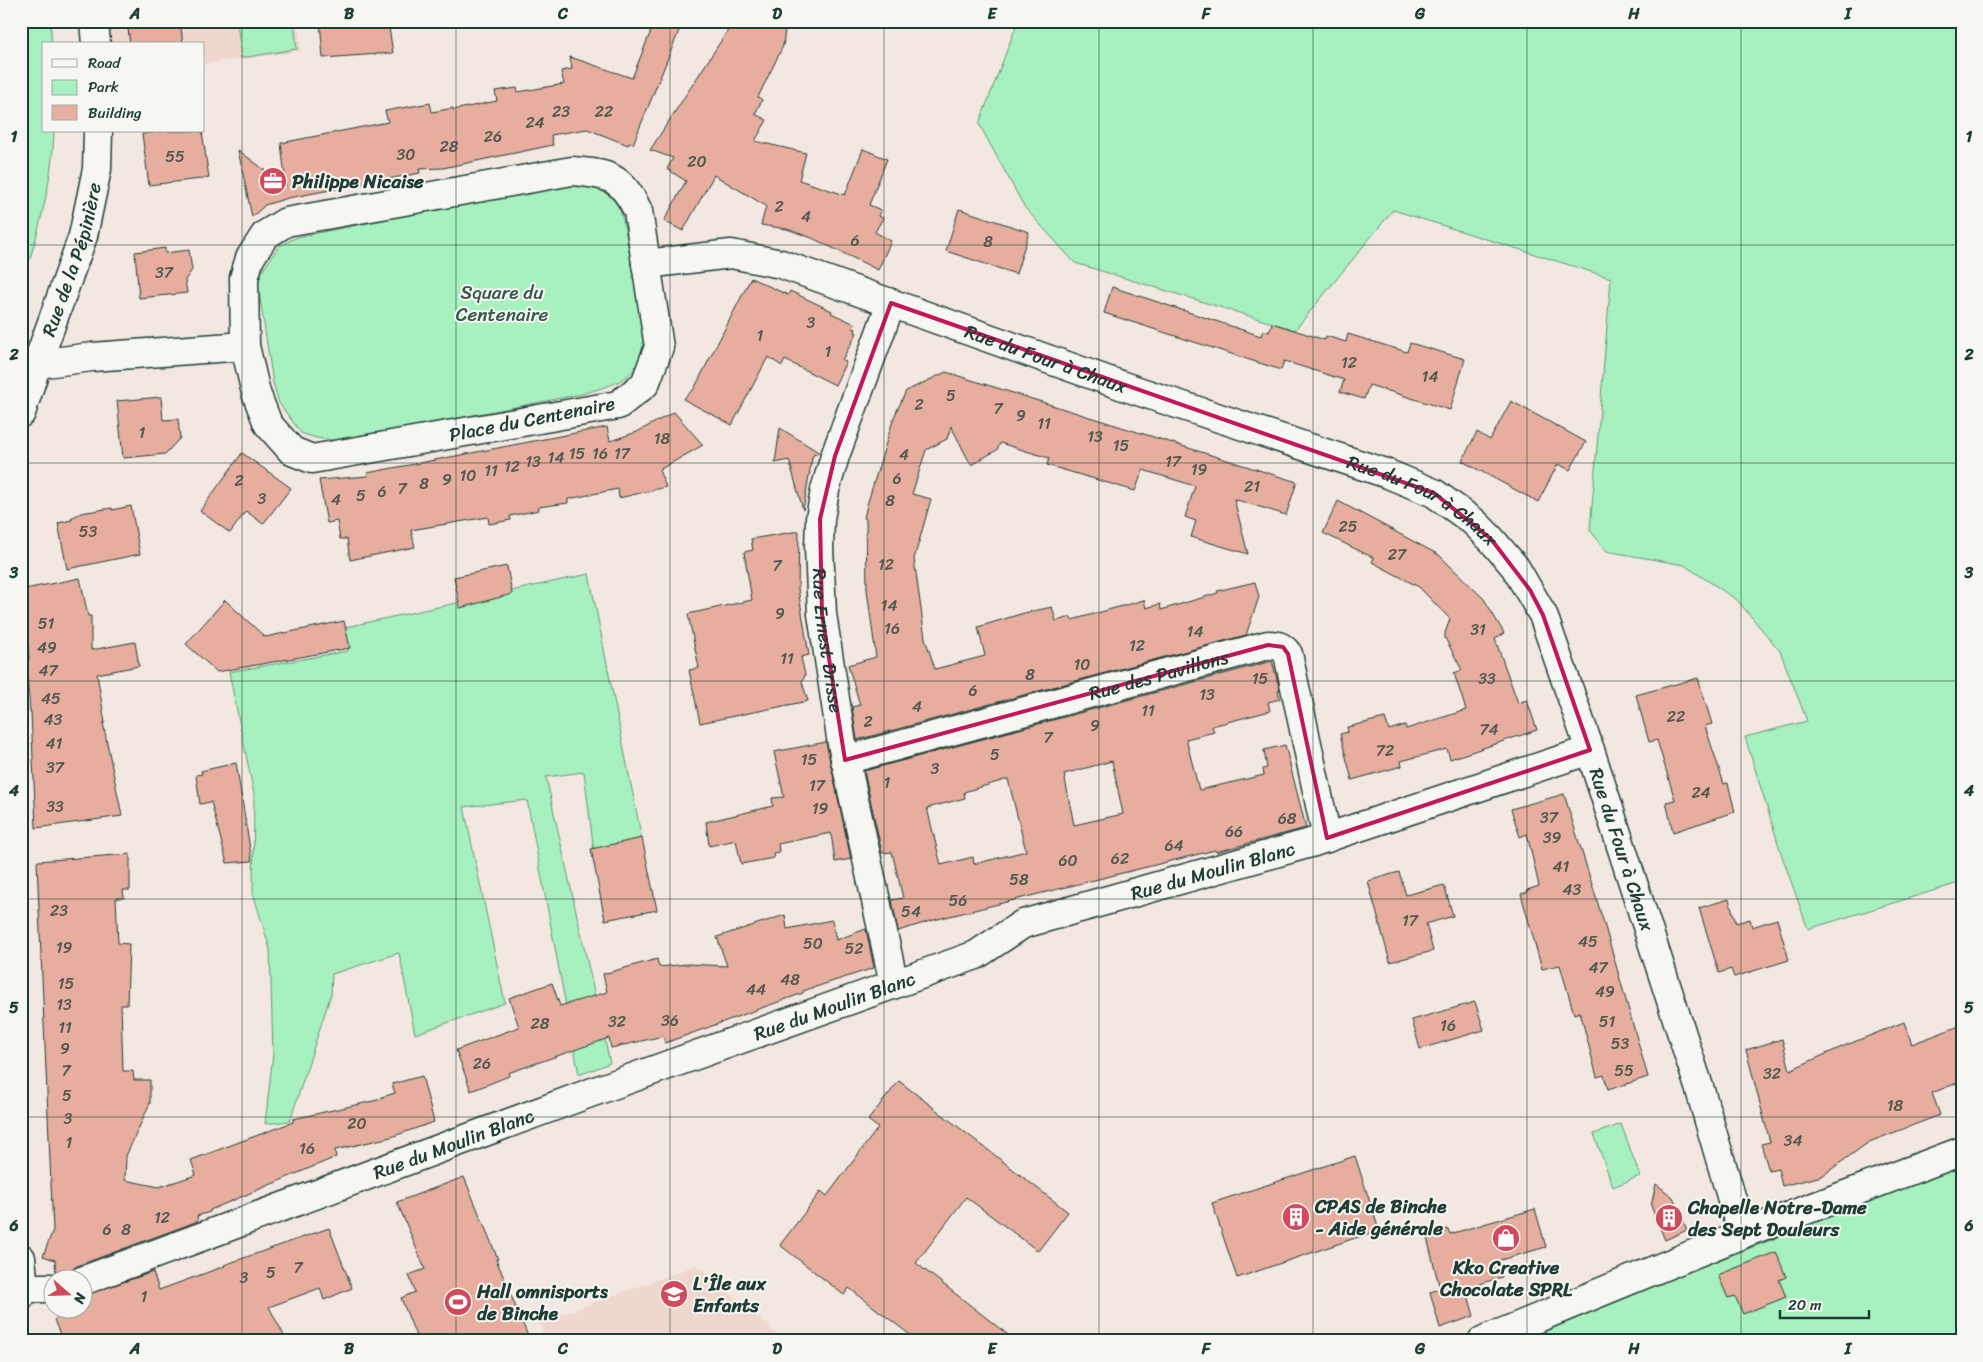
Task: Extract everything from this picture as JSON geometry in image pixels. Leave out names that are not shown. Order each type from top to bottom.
[{"type":"street","points":[[94,21],[96,42]]},
{"type":"street","name":"Rue de la Pépinière","points":[[21,413],[29,365],[83,236],[97,169],[98,132]]},
{"type":"street","name":"Place du Centenaire","points":[[572,171],[609,176],[628,191],[638,212],[659,347],[645,384],[618,405],[312,459],[292,451],[268,424],[256,393],[245,346],[244,278],[250,258],[265,235],[286,222],[572,171]]},
{"type":"street","name":"Rue du Four à Chaux","points":[[646,264],[731,254],[782,264],[1126,387],[1388,474],[1434,493],[1474,522],[1492,539],[1515,567],[1543,615],[1590,750],[1700,1090],[1742,1234]]},
{"type":"street","name":"Rue Ernest Drisse","points":[[891,303],[835,456],[825,490],[820,519],[819,546],[822,614],[845,760],[894,984]]},
{"type":"street","points":[[29,365],[92,357],[245,346]]},
{"type":"street","name":"Rue des Pavillons","points":[[845,760],[1268,645],[1277,645],[1283,647],[1288,654],[1327,838]]},
{"type":"street","name":"Rue du Moulin Blanc","points":[[92,1277],[590,1093],[976,955],[1023,924],[1327,838],[1590,750]]},
{"type":"street","points":[[1482,1341],[1742,1234],[1962,1151]]},
{"type":"street","points":[[21,1258],[22,1290],[42,1289]]},
{"type":"highlighted area","points":[[891,303],[1434,493],[1491,539],[1530,590],[1543,615],[1590,750],[1327,838],[1288,654],[1283,647],[1268,645],[845,760],[822,614],[820,519],[835,456]]},
{"type":"shaded area","points":[[110,21],[298,21],[301,51],[205,64],[205,42],[112,42]]},
{"type":"shaded area","name":"L'Île aux Enfants","points":[[697,1265],[785,1341],[546,1341],[539,1323]]},
{"type":"green space","points":[[21,21],[50,21],[52,42],[42,42],[42,132],[54,132],[53,151],[43,210],[21,286]]},
{"type":"green space","points":[[237,21],[294,21],[297,49],[241,58]]},
{"type":"green space","points":[[1018,21],[1962,21],[1962,882],[1808,929],[1782,856],[1745,737],[1807,721],[1780,651],[1737,600],[1684,565],[1606,551],[1590,530],[1611,278],[1393,210],[1295,330],[1075,263],[1025,208],[979,124]]},
{"type":"green space","name":"Square du Centenaire","points":[[570,183],[588,186],[606,193],[616,201],[620,209],[645,337],[642,356],[632,372],[609,386],[582,394],[340,441],[316,438],[301,433],[279,403],[273,383],[257,279],[279,246],[297,237]]},
{"type":"green space","points":[[589,574],[642,840],[594,852],[584,772],[546,777],[610,1063],[579,1075],[527,800],[464,807],[505,1003],[415,1034],[399,953],[332,974],[331,994],[290,1121],[265,1124],[273,1054],[270,949],[253,893],[254,794],[229,672],[348,651],[346,627]]},
{"type":"green space","points":[[1621,1124],[1640,1176],[1613,1187],[1594,1134]]},
{"type":"green space","points":[[1962,1165],[1962,1341],[1518,1341],[1588,1310]]},
{"type":"building","points":[[127,21],[180,21],[183,42],[130,42]]},
{"type":"building","points":[[320,21],[388,21],[393,53],[323,58]]},
{"type":"building","points":[[655,21],[683,21],[633,144],[629,143],[628,145],[587,129],[551,135],[553,145],[443,168],[419,169],[420,173],[288,198],[265,205],[252,217],[238,150],[286,186],[281,143],[388,122],[385,111],[430,103],[432,112],[453,108],[453,110],[497,101],[495,91],[517,88],[518,92],[564,84],[561,71],[572,69],[570,57],[632,78]]},
{"type":"building","points":[[734,21],[786,21],[783,46],[758,97],[762,100],[755,114],[767,120],[755,141],[806,153],[799,180],[845,195],[863,149],[887,159],[869,205],[881,210],[878,216],[883,218],[875,232],[891,241],[878,270],[812,238],[787,229],[761,225],[766,206],[714,175],[683,231],[664,221],[686,181],[667,169],[673,158],[650,150]]},
{"type":"building","points":[[202,132],[209,178],[149,185],[142,134]]},
{"type":"building","points":[[959,209],[1029,232],[1016,274],[946,251]]},
{"type":"building","points":[[165,248],[165,253],[189,250],[192,270],[185,280],[187,293],[139,298],[135,252]]},
{"type":"building","points":[[751,278],[788,295],[790,291],[832,311],[831,313],[855,324],[853,328],[856,329],[855,332],[857,333],[842,360],[846,362],[835,385],[785,360],[782,366],[768,357],[732,425],[683,399],[694,389]]},
{"type":"building","points":[[1112,287],[1261,336],[1263,330],[1269,332],[1272,323],[1325,340],[1326,336],[1346,342],[1348,334],[1407,352],[1410,343],[1465,359],[1450,410],[1369,385],[1364,399],[1340,392],[1344,380],[1284,361],[1281,370],[1104,313]]},
{"type":"building","points":[[946,372],[1297,482],[1286,515],[1234,499],[1248,554],[1191,537],[1196,521],[1185,517],[1195,486],[1143,470],[1135,491],[1047,465],[1049,458],[1000,443],[997,450],[971,465],[951,426],[947,439],[926,450],[912,494],[931,499],[914,559],[925,638],[935,669],[985,656],[978,627],[1024,613],[1052,607],[1056,621],[1071,617],[1072,620],[1144,600],[1146,608],[1160,604],[1161,610],[1218,593],[1217,591],[1255,582],[1259,597],[1246,635],[857,740],[852,707],[860,705],[848,665],[876,657],[867,590],[866,519],[864,518],[867,505],[894,417],[906,391]]},
{"type":"building","points":[[161,397],[163,420],[178,419],[180,438],[165,454],[123,458],[117,401]]},
{"type":"building","points":[[1511,401],[1586,442],[1570,470],[1558,464],[1538,502],[1462,461],[1477,432],[1490,440]]},
{"type":"building","points":[[674,412],[703,445],[659,470],[666,487],[619,498],[618,489],[568,499],[568,503],[538,507],[539,510],[510,516],[511,520],[489,524],[488,517],[411,530],[415,547],[350,560],[347,539],[340,539],[337,521],[327,523],[319,480],[368,476],[367,473],[607,427],[610,441],[637,432]]},
{"type":"building","points":[[780,428],[820,453],[813,455],[812,458],[803,510],[789,460],[775,463]]},
{"type":"building","points":[[242,453],[291,488],[263,524],[246,511],[230,533],[200,511]]},
{"type":"building","points":[[1338,501],[1439,555],[1484,599],[1504,633],[1495,639],[1518,703],[1527,700],[1537,730],[1450,759],[1447,749],[1401,761],[1402,766],[1352,780],[1340,734],[1348,732],[1347,727],[1385,718],[1389,730],[1405,725],[1406,729],[1466,710],[1454,673],[1462,670],[1445,638],[1450,619],[1419,587],[1372,562],[1374,558],[1323,533]]},
{"type":"building","points":[[131,506],[140,554],[67,569],[58,523],[72,520],[71,518],[81,513]]},
{"type":"building","points":[[799,531],[798,589],[809,655],[801,657],[805,675],[802,682],[808,701],[700,723],[689,670],[699,668],[688,614],[752,600],[744,552],[753,550],[751,539]]},
{"type":"building","points":[[507,566],[512,594],[460,608],[454,577]]},
{"type":"building","points":[[80,578],[88,616],[91,616],[91,650],[135,642],[139,666],[97,674],[105,723],[103,723],[122,816],[36,828],[31,712],[26,661],[29,660],[25,589]]},
{"type":"building","points":[[225,600],[265,637],[344,621],[350,648],[217,672],[186,644]]},
{"type":"building","points":[[1272,661],[1280,690],[1278,690],[1280,699],[1268,702],[1270,711],[1212,726],[1214,732],[1186,739],[1199,790],[1264,775],[1263,769],[1267,768],[1264,750],[1285,745],[1306,828],[1216,852],[1215,850],[934,920],[898,931],[892,900],[903,898],[892,852],[882,853],[864,771]],"holes":[[[1112,761],[1123,814],[1074,825],[1064,774]],[[1008,779],[1026,851],[974,864],[973,857],[941,865],[927,808],[965,798],[964,792]]]},
{"type":"building","points":[[1698,678],[1712,724],[1705,726],[1724,784],[1728,783],[1735,812],[1673,832],[1666,802],[1675,800],[1657,740],[1649,742],[1636,695]]},
{"type":"building","points":[[826,742],[851,859],[835,862],[831,833],[778,844],[779,852],[773,853],[774,858],[741,864],[736,840],[709,846],[706,822],[773,806],[772,798],[784,797],[774,752]]},
{"type":"building","points":[[236,763],[252,861],[227,863],[211,802],[200,804],[196,775],[202,774],[201,771]]},
{"type":"building","points":[[1564,794],[1603,920],[1648,1077],[1608,1090],[1604,1075],[1597,1077],[1580,1012],[1574,1014],[1560,965],[1542,969],[1521,894],[1539,886],[1527,834],[1520,837],[1511,809]]},
{"type":"building","points":[[642,838],[657,910],[605,920],[591,849]]},
{"type":"building","points":[[130,854],[130,890],[123,890],[124,898],[116,898],[118,943],[129,944],[127,1005],[121,1005],[123,1071],[133,1071],[134,1080],[150,1080],[150,1103],[126,1156],[125,1180],[159,1187],[196,1175],[191,1160],[293,1122],[293,1119],[382,1099],[382,1097],[395,1093],[392,1084],[422,1076],[434,1122],[391,1137],[335,1150],[336,1157],[197,1216],[198,1221],[77,1266],[71,1270],[56,1270],[55,1260],[43,1256],[53,1230],[38,861]]},
{"type":"building","points":[[1399,872],[1406,895],[1444,885],[1453,916],[1426,924],[1433,951],[1390,962],[1368,881]]},
{"type":"building","points":[[1729,899],[1736,923],[1750,919],[1752,927],[1777,919],[1789,960],[1734,977],[1731,969],[1719,973],[1699,908]]},
{"type":"building","points":[[785,915],[787,929],[832,920],[836,940],[866,929],[874,968],[803,991],[803,993],[665,1043],[663,1036],[611,1048],[609,1038],[508,1073],[509,1076],[471,1091],[456,1050],[519,1027],[509,998],[552,983],[560,1006],[607,992],[603,974],[657,959],[659,967],[687,964],[727,966],[717,937]]},
{"type":"building","points":[[1475,1002],[1484,1030],[1420,1049],[1412,1020]]},
{"type":"building","points":[[1904,1022],[1912,1044],[1962,1025],[1962,1081],[1932,1093],[1940,1115],[1869,1142],[1822,1176],[1782,1186],[1778,1169],[1769,1171],[1761,1144],[1770,1142],[1746,1050],[1782,1039],[1790,1070]]},
{"type":"building","points":[[899,1081],[1068,1212],[1038,1251],[966,1197],[916,1263],[1016,1341],[918,1341],[849,1288],[844,1295],[780,1245],[821,1191],[827,1196],[878,1128],[868,1120]]},
{"type":"building","name":"CPAS de Binche - Aide générale","points":[[1355,1156],[1379,1230],[1237,1278],[1212,1203]]},
{"type":"building","points":[[464,1177],[530,1341],[418,1341],[401,1298],[415,1292],[409,1275],[425,1269],[397,1202]]},
{"type":"building","name":"Chapelle Notre-Dame des Sept Douleurs","points":[[1656,1184],[1673,1197],[1687,1230],[1665,1240],[1651,1206]]},
{"type":"building","points":[[1535,1209],[1546,1247],[1497,1261],[1502,1277],[1466,1288],[1474,1316],[1440,1328],[1430,1292],[1440,1289],[1426,1234],[1448,1229],[1450,1234]]},
{"type":"building","points":[[329,1228],[352,1288],[324,1300],[320,1288],[269,1307],[287,1341],[63,1341],[54,1320],[92,1320],[92,1293],[153,1272],[159,1290]]},
{"type":"building","points":[[1776,1252],[1786,1277],[1779,1280],[1786,1297],[1743,1314],[1735,1296],[1728,1298],[1718,1275]]},
{"type":"place","name":"Philippe Nicaise","points":[[273,181]]},
{"type":"place","name":"CPAS de Binche - Aide générale","points":[[1296,1217]]},
{"type":"place","name":"Chapelle Notre-Dame des Sept Douleurs","points":[[1669,1218]]},
{"type":"place","name":"Kko Creative Chocolate SPRL","points":[[1506,1238]]},
{"type":"place","name":"L'Île aux Enfants","points":[[674,1294]]},
{"type":"place","name":"Hall omnisports de Binche","points":[[458,1302]]}]
